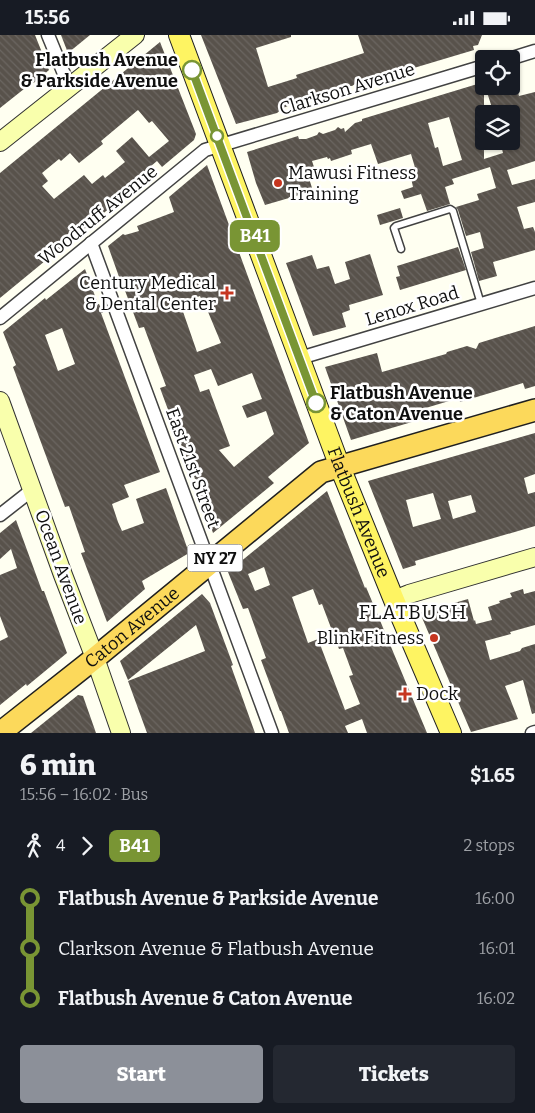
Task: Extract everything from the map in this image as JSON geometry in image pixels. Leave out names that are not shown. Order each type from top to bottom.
[{"type":"highway","name":"Caton Avenue","points":[[0,733],[321,472],[535,410]]},
{"type":"main road","points":[[0,142],[135,35]]},
{"type":"main road","name":"Flatbush Avenue","points":[[179,35],[340,467],[451,733]]},
{"type":"main road","name":"Ocean Avenue","points":[[0,401],[121,733]]},
{"type":"main road","points":[[394,600],[535,557]]},
{"type":"street","points":[[48,35],[69,86]]},
{"type":"street","points":[[520,56],[535,51]]},
{"type":"street","name":"Clarkson Avenue","points":[[220,145],[475,69]]},
{"type":"street","name":"Woodruff Avenue","points":[[0,318],[205,150],[220,145]]},
{"type":"street","name":"East 21st Street","points":[[91,243],[272,733]]},
{"type":"street","name":"Lenox Road","points":[[300,358],[535,288]]},
{"type":"street","points":[[0,515],[32,490]]},
{"type":"lane","points":[[400,249],[394,228],[396,226],[450,209],[453,211],[481,304]]},
{"type":"building","points":[[0,35],[35,35],[49,70],[0,108]]},
{"type":"building","points":[[61,35],[90,35],[68,53]]},
{"type":"building","points":[[201,35],[291,35],[291,37],[256,48],[268,87],[297,78],[296,75],[364,53],[358,35],[482,35],[478,45],[473,46],[474,50],[367,82],[358,82],[344,89],[339,88],[334,92],[328,91],[326,95],[319,94],[317,97],[310,97],[307,100],[301,99],[298,103],[291,103],[277,113],[236,124]]},
{"type":"building","points":[[160,42],[196,134],[194,140],[162,167],[157,161],[107,203],[111,207],[83,230],[79,225],[59,242],[62,247],[0,298],[0,173]],"holes":[[[138,110],[149,123],[152,121],[169,141],[149,157],[132,137],[116,151],[125,162],[105,178],[103,175],[92,184],[84,175],[54,199],[42,186],[48,181],[42,173],[59,159],[61,161],[70,153],[79,163],[103,144],[101,141]]]},
{"type":"building","points":[[475,85],[475,95],[484,95],[484,105],[475,105],[475,150],[484,150],[484,159],[503,153],[502,150],[520,150],[520,105],[491,105],[488,95],[519,96],[535,92],[535,161],[507,170],[512,185],[535,179],[535,202],[517,207],[524,229],[533,227],[535,232],[535,250],[493,262],[497,276],[479,281],[471,252],[484,248],[480,232],[466,236],[456,207],[479,200],[477,194],[496,188],[490,167],[452,179],[454,184],[445,187],[450,204],[427,211],[421,194],[404,199],[401,191],[413,187],[411,178],[416,177],[411,154],[378,164],[371,144],[351,150],[352,154],[331,161],[327,157],[312,161],[314,167],[306,169],[313,191],[265,205],[247,152],[298,136],[299,139],[306,139],[317,135],[319,132],[323,134],[338,127],[344,128],[345,132],[355,123],[362,121],[362,119]],"holes":[[[449,117],[462,160],[443,166],[438,147],[435,148],[428,123]]]},
{"type":"building","points":[[207,165],[309,443],[268,477],[274,483],[213,533],[189,461],[187,461],[160,388],[166,386],[144,327],[139,328],[108,246],[123,234],[139,231],[137,226],[174,212],[169,197]],"holes":[[[200,296],[221,343],[197,352],[180,303]],[[211,369],[218,386],[252,373],[262,399],[242,406],[247,418],[266,411],[274,434],[234,467],[219,450],[230,446],[209,389],[200,392],[194,375]]]},
{"type":"building","points":[[400,208],[403,218],[380,225],[377,215]]},
{"type":"building","points":[[458,247],[466,270],[400,290],[396,277],[400,276],[397,266]]},
{"type":"building","points":[[370,254],[383,295],[349,305],[350,310],[342,313],[346,327],[313,336],[286,263],[312,255],[317,269],[329,266],[335,284],[350,279],[345,262]]},
{"type":"building","points":[[85,269],[103,313],[101,313],[160,472],[124,485],[129,497],[112,504],[118,522],[122,531],[144,523],[136,499],[166,488],[189,553],[142,581],[145,589],[107,622],[81,553],[85,552],[69,506],[65,507],[13,367],[16,365],[3,332],[45,298],[46,300]],"holes":[[[62,328],[75,364],[58,371],[45,335]]]},
{"type":"building","points":[[535,326],[535,386],[525,389],[523,383],[460,402],[459,398],[419,410],[422,419],[351,440],[325,367],[377,353],[382,372],[446,354],[447,352],[467,346],[476,349],[479,343]]},
{"type":"building","points":[[535,433],[535,474],[524,478],[528,494],[535,492],[535,526],[415,561],[416,565],[403,569],[368,481]],"holes":[[[433,493],[441,519],[413,527],[406,500]],[[471,495],[476,512],[453,519],[448,501]]]},
{"type":"building","points":[[327,491],[365,588],[427,733],[367,733],[362,719],[345,726],[348,733],[289,733],[261,660],[266,658],[248,608],[243,609],[228,572]],"holes":[[[264,567],[270,585],[255,591],[248,574]],[[313,589],[319,605],[322,604],[339,649],[343,648],[353,675],[349,676],[360,704],[345,710],[318,639],[308,643],[292,597]]]},
{"type":"building","points":[[16,520],[67,653],[27,686],[26,684],[0,705],[0,641],[8,637],[0,616],[0,575],[17,568],[11,549],[0,559],[0,533]]},
{"type":"building","points":[[523,589],[524,594],[535,591],[535,625],[485,641],[490,660],[520,651],[522,648],[535,644],[535,713],[532,714],[523,680],[505,686],[518,719],[471,732],[420,613],[468,599],[476,624],[492,620],[488,607],[512,597],[510,593]]},
{"type":"building","points":[[202,594],[210,603],[255,733],[147,733],[128,681],[205,651],[196,625],[128,680],[120,661]]},
{"type":"building","points":[[78,695],[83,696],[96,733],[31,733]]},
{"type":"bus line","name":"B41","points":[[192,70],[316,403]]},
{"type":"place","name":"Flatbush Avenue & Parkside Avenue","points":[[192,70]]},
{"type":"place","name":"Mawusi Fitness Training","points":[[278,183]]},
{"type":"place","name":"Century Medical & Dental Center","points":[[227,293]]},
{"type":"place","name":"Flatbush Avenue & Caton Avenue","points":[[316,403]]},
{"type":"place","name":"Blink Fitness","points":[[434,638]]},
{"type":"place","name":"Dock","points":[[405,694]]},
{"type":"district","name":"FLATBUSH","points":[[413,612]]}]
